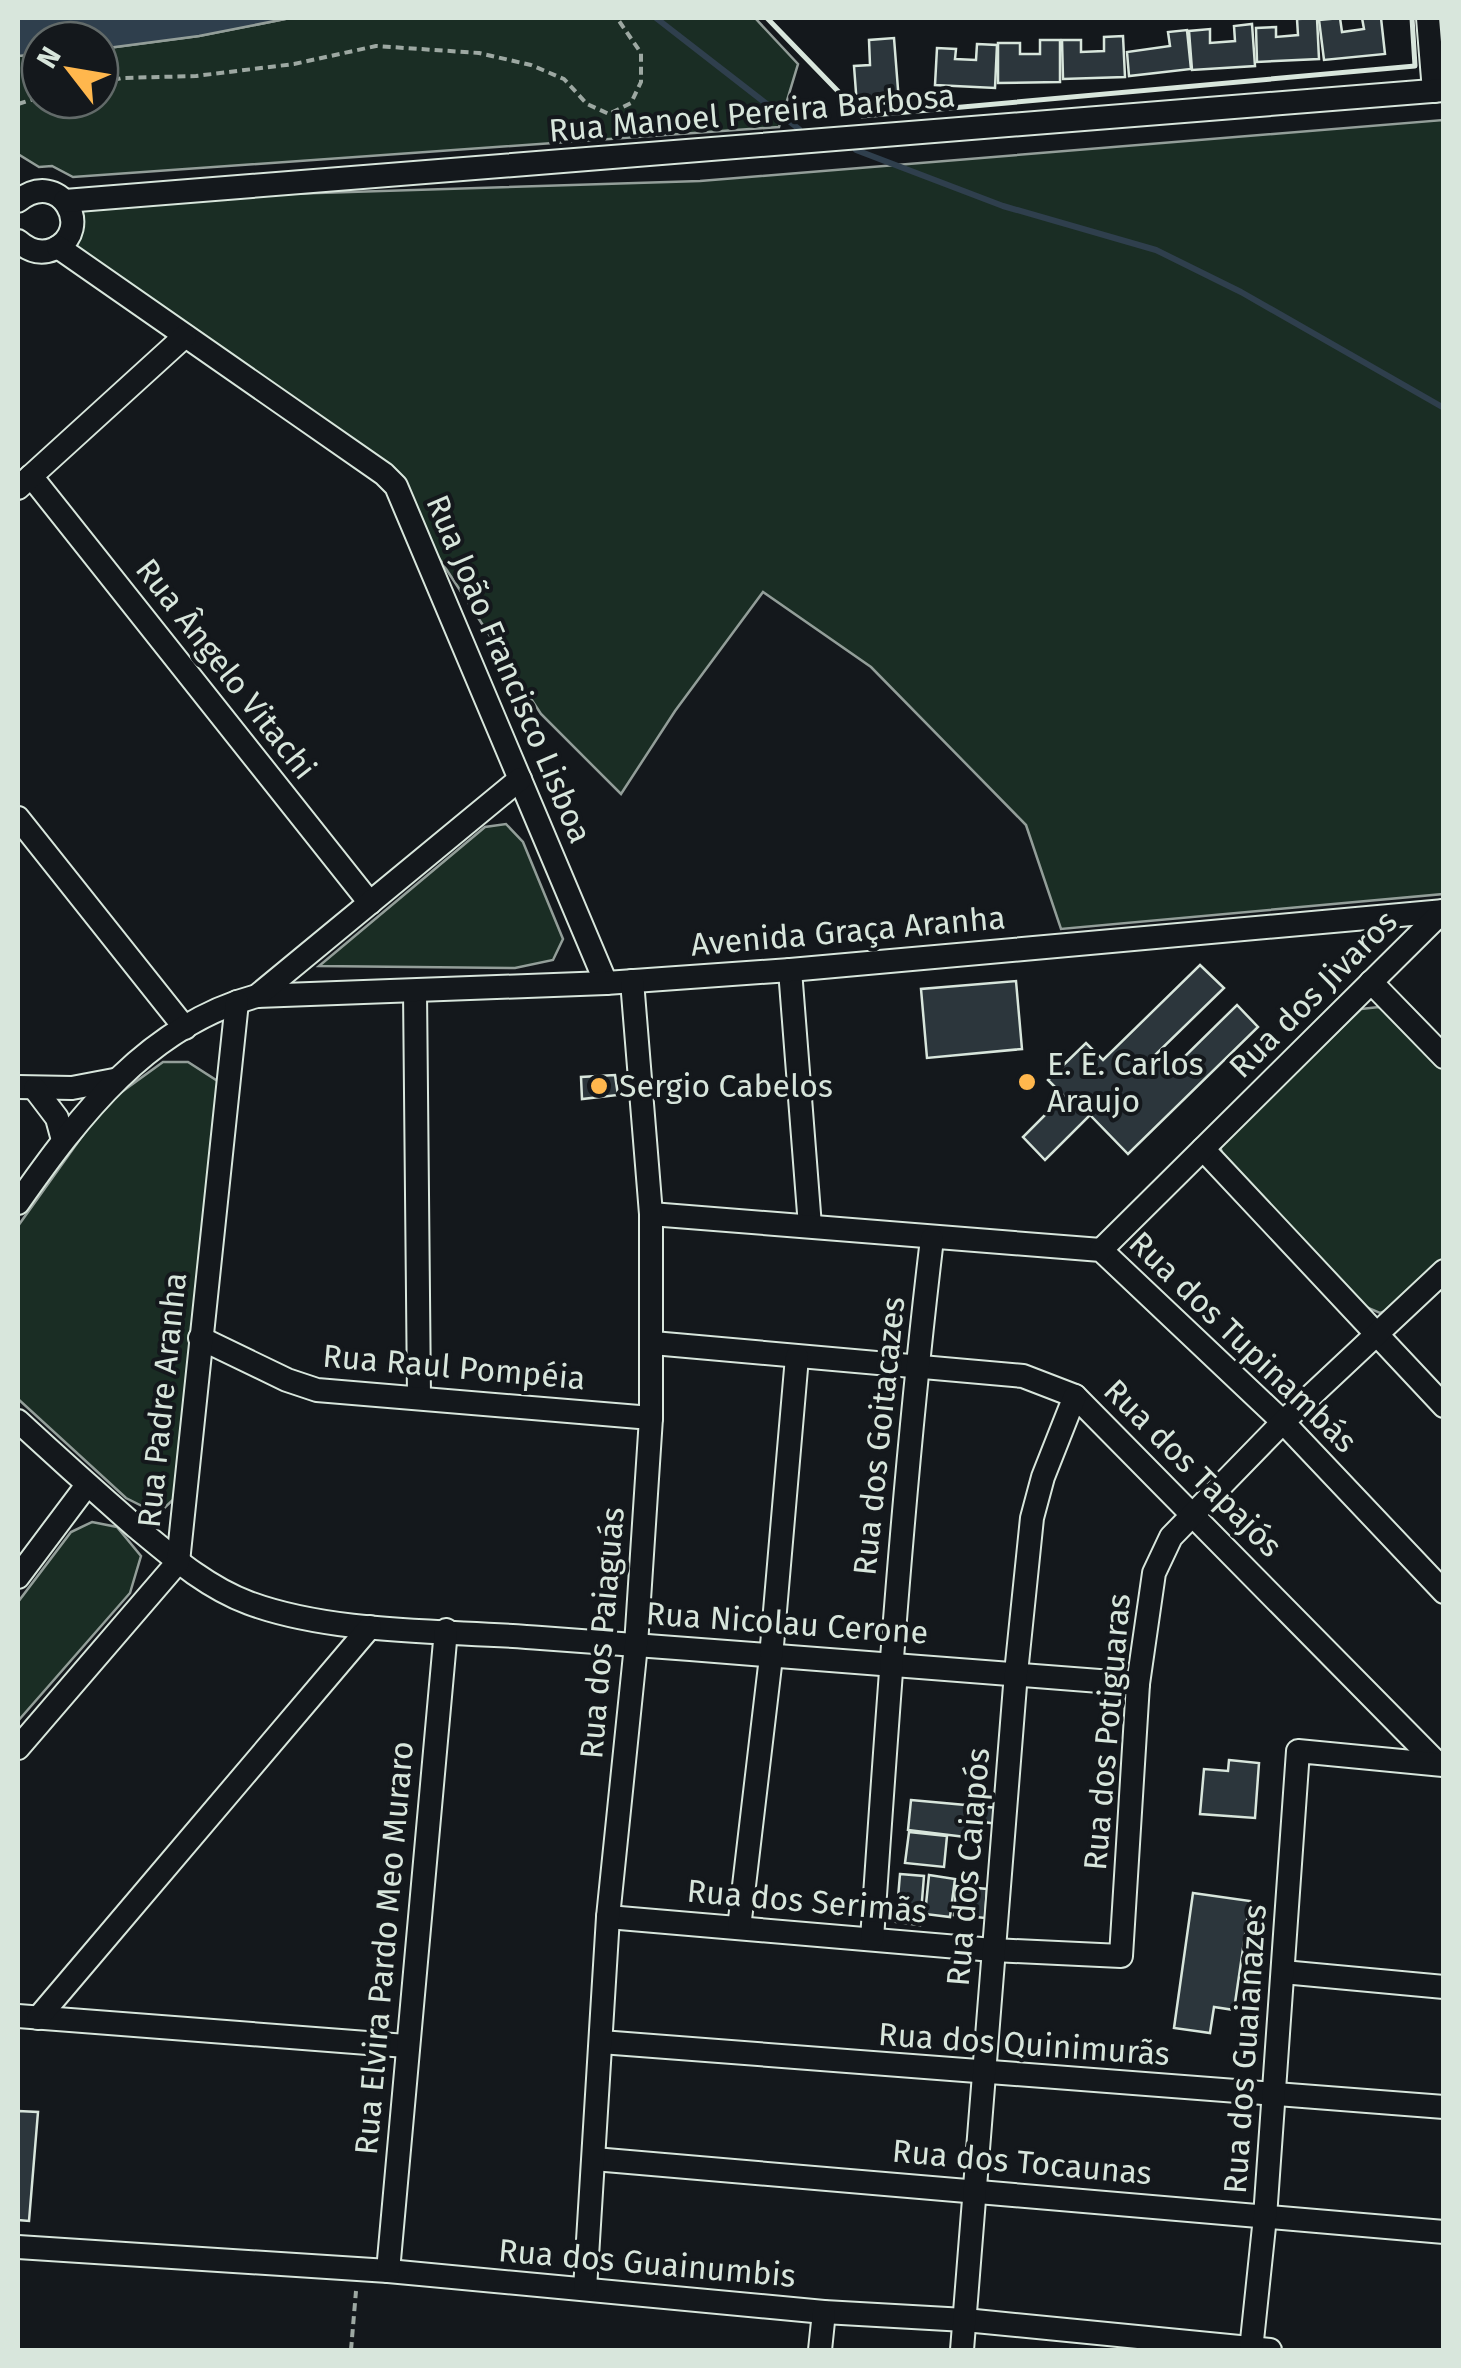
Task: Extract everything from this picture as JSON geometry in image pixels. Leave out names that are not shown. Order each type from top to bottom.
[{"type":"street","points":[[1428,18],[1439,90]]},
{"type":"street","name":"Rua Manoel Pereira Barbosa","points":[[65,201],[1439,90]]},
{"type":"street","points":[[22,192],[44,190],[65,201],[71,211],[71,230],[58,247]]},
{"type":"street","name":"Rua João Francisco Lisboa","points":[[18,242],[37,252],[58,247],[396,486],[606,983]]},
{"type":"street","points":[[24,482],[185,336]]},
{"type":"street","name":"Rua Ângelo Vitachi","points":[[24,482],[370,904]]},
{"type":"street","points":[[18,1203],[63,1140],[114,1080],[185,1028],[247,999],[370,904],[520,779]]},
{"type":"street","points":[[18,818],[185,1028]]},
{"type":"street","name":"Avenida Graça Aranha","points":[[247,999],[606,983],[790,970],[1443,911]]},
{"type":"street","name":"Rua dos Jivaros","points":[[1101,1250],[1443,911]]},
{"type":"street","points":[[790,970],[810,1226]]},
{"type":"street","name":"Rua dos Paiaguás","points":[[585,2289],[608,1917],[636,1645],[651,1418],[651,1214],[632,981]]},
{"type":"street","points":[[1371,982],[1444,1057]]},
{"type":"street","points":[[415,991],[419,1396]]},
{"type":"street","name":"Rua Padre Aranha","points":[[18,1748],[178,1562],[200,1338],[247,999]]},
{"type":"street","points":[[26,1088],[72,1088],[114,1080]]},
{"type":"street","points":[[26,1088],[56,1118],[63,1140]]},
{"type":"street","points":[[1203,1149],[1444,1406]]},
{"type":"street","points":[[18,1172],[42,1168]]},
{"type":"street","name":"Rua dos Tupinambás","points":[[651,1214],[1101,1250],[1283,1422],[1444,1592]]},
{"type":"street","name":"Rua dos Goitacazes","points":[[872,1938],[916,1368],[932,1238]]},
{"type":"street","name":"Rua dos Potiguaras","points":[[1120,1956],[1138,1684],[1154,1573],[1170,1537],[1283,1422],[1444,1271]]},
{"type":"street","name":"Rua Raul Pompéia","points":[[200,1338],[287,1380],[317,1390],[651,1418]]},
{"type":"street","name":"Rua dos Tapajós","points":[[652,1344],[1023,1376],[1075,1396],[1441,1764]]},
{"type":"street","points":[[739,1928],[771,1657],[797,1357]]},
{"type":"street","name":"Rua dos Caiapós","points":[[962,2350],[1032,1518],[1043,1477],[1075,1396]]},
{"type":"street","name":"Rua Nicolau Cerone","points":[[18,1421],[178,1562],[248,1602],[294,1616],[370,1626],[771,1657],[891,1662],[1138,1684]]},
{"type":"street","points":[[18,1577],[87,1485]]},
{"type":"street","points":[[28,2017],[370,1626]]},
{"type":"street","name":"Rua Elvira Pardo Meo Muraro","points":[[388,2271],[446,1630]]},
{"type":"street","name":"Rua dos Guaianazes","points":[[1251,2350],[1265,2217],[1298,1752],[1441,1764]]},
{"type":"street","name":"Rua dos Serimãs","points":[[608,1917],[994,1950],[1120,1956]]},
{"type":"street","points":[[1282,1972],[1444,1987]]},
{"type":"street","points":[[28,2017],[406,2046]]},
{"type":"street","name":"Rua dos Quinimurãs","points":[[601,2042],[1444,2107]]},
{"type":"street","name":"Rua dos Tocaunas","points":[[594,2159],[1444,2232]]},
{"type":"street","name":"Rua dos Guainumbis","points":[[18,2247],[388,2271],[824,2312],[965,2320],[1106,2343],[1270,2350]]},
{"type":"street","points":[[820,2350],[824,2312]]},
{"type":"path","points":[[120,78],[196,76],[294,64],[376,46],[479,53],[564,78],[587,104],[610,114],[631,104],[641,82],[641,52],[617,18]]},
{"type":"path","points":[[351,2350],[358,2269]]},
{"type":"green space","points":[[290,18],[755,18],[798,64],[779,127],[73,177],[52,166],[39,167],[18,154],[18,56],[20,120],[120,120],[120,46]]},
{"type":"green space","points":[[1443,120],[1443,894],[1061,929],[1026,825],[871,667],[763,592],[675,711],[621,794],[541,714],[384,474],[58,247],[65,201],[700,181]]},
{"type":"green space","points":[[506,824],[523,842],[563,939],[553,960],[515,968],[319,966],[485,827]]},
{"type":"green space","points":[[1379,1007],[1398,1015],[1443,1063],[1443,1263],[1397,1307],[1380,1313],[1354,1302],[1223,1158],[1220,1145],[1361,1009]]},
{"type":"green space","points":[[163,1062],[188,1062],[219,1082],[176,1497],[158,1514],[126,1498],[18,1399],[18,1226],[105,1104]]},
{"type":"green space","points":[[92,1522],[117,1527],[141,1556],[130,1593],[18,1721],[18,1602],[71,1532]]},
{"type":"water","points":[[18,18],[290,18],[120,46],[120,20],[20,20],[18,56]]},
{"type":"building","points":[[1317,18],[1319,59],[1257,62],[1256,28],[1276,27],[1276,37],[1298,35],[1297,19]]},
{"type":"building","points":[[1340,18],[1342,32],[1364,29],[1362,18],[1381,18],[1385,54],[1324,60],[1319,20]]},
{"type":"building","points":[[1252,24],[1255,66],[1192,70],[1189,31],[1210,29],[1210,43],[1235,41],[1234,26]]},
{"type":"building","points":[[1187,30],[1191,69],[1129,76],[1127,52],[1170,46],[1168,32]]},
{"type":"building","points":[[1123,36],[1125,77],[1063,79],[1062,40],[1081,40],[1081,52],[1104,51],[1104,37]]},
{"type":"building","points":[[894,38],[899,102],[857,106],[854,66],[870,65],[869,40]]},
{"type":"building","points":[[1040,40],[1060,40],[1060,82],[998,83],[998,43],[1020,43],[1020,54],[1040,54]]},
{"type":"building","points":[[977,44],[997,45],[995,88],[935,85],[937,48],[956,49],[955,59],[976,60]]},
{"type":"building","points":[[1200,965],[1224,988],[1154,1056],[1169,1072],[1237,1005],[1258,1027],[1128,1154],[1090,1115],[1045,1160],[1023,1137],[1064,1096],[1048,1080],[1086,1043],[1103,1060]]},
{"type":"building","points":[[1016,981],[1022,1049],[927,1058],[921,989]]},
{"type":"building","name":"Sergio Cabelos","points":[[615,1075],[618,1095],[582,1099],[581,1077]]},
{"type":"building","points":[[1229,1760],[1259,1763],[1255,1818],[1200,1814],[1204,1769],[1228,1771]]},
{"type":"building","points":[[911,1800],[998,1808],[997,1824],[984,1822],[982,1839],[908,1830]]},
{"type":"building","points":[[909,1832],[947,1836],[944,1867],[905,1863]]},
{"type":"building","points":[[900,1874],[924,1876],[920,1925],[896,1922]]},
{"type":"building","points":[[929,1875],[955,1879],[950,1917],[925,1914]]},
{"type":"building","points":[[956,1886],[987,1889],[985,1918],[954,1915]]},
{"type":"building","points":[[1193,1893],[1250,1901],[1234,2010],[1214,2007],[1210,2033],[1174,2028]]},
{"type":"building","points":[[18,2111],[38,2112],[29,2221],[18,2220]]},
{"type":"waterway","points":[[656,18],[799,129]]},
{"type":"waterway","points":[[856,150],[1003,206],[1156,250],[1241,292],[1444,408]]},
{"type":"wall","points":[[767,18],[862,116],[1415,66],[1412,18]]},
{"type":"place","name":"E. E. Carlos Araujo","points":[[1027,1082]]},
{"type":"place","name":"Sergio Cabelos","points":[[599,1086]]}]
